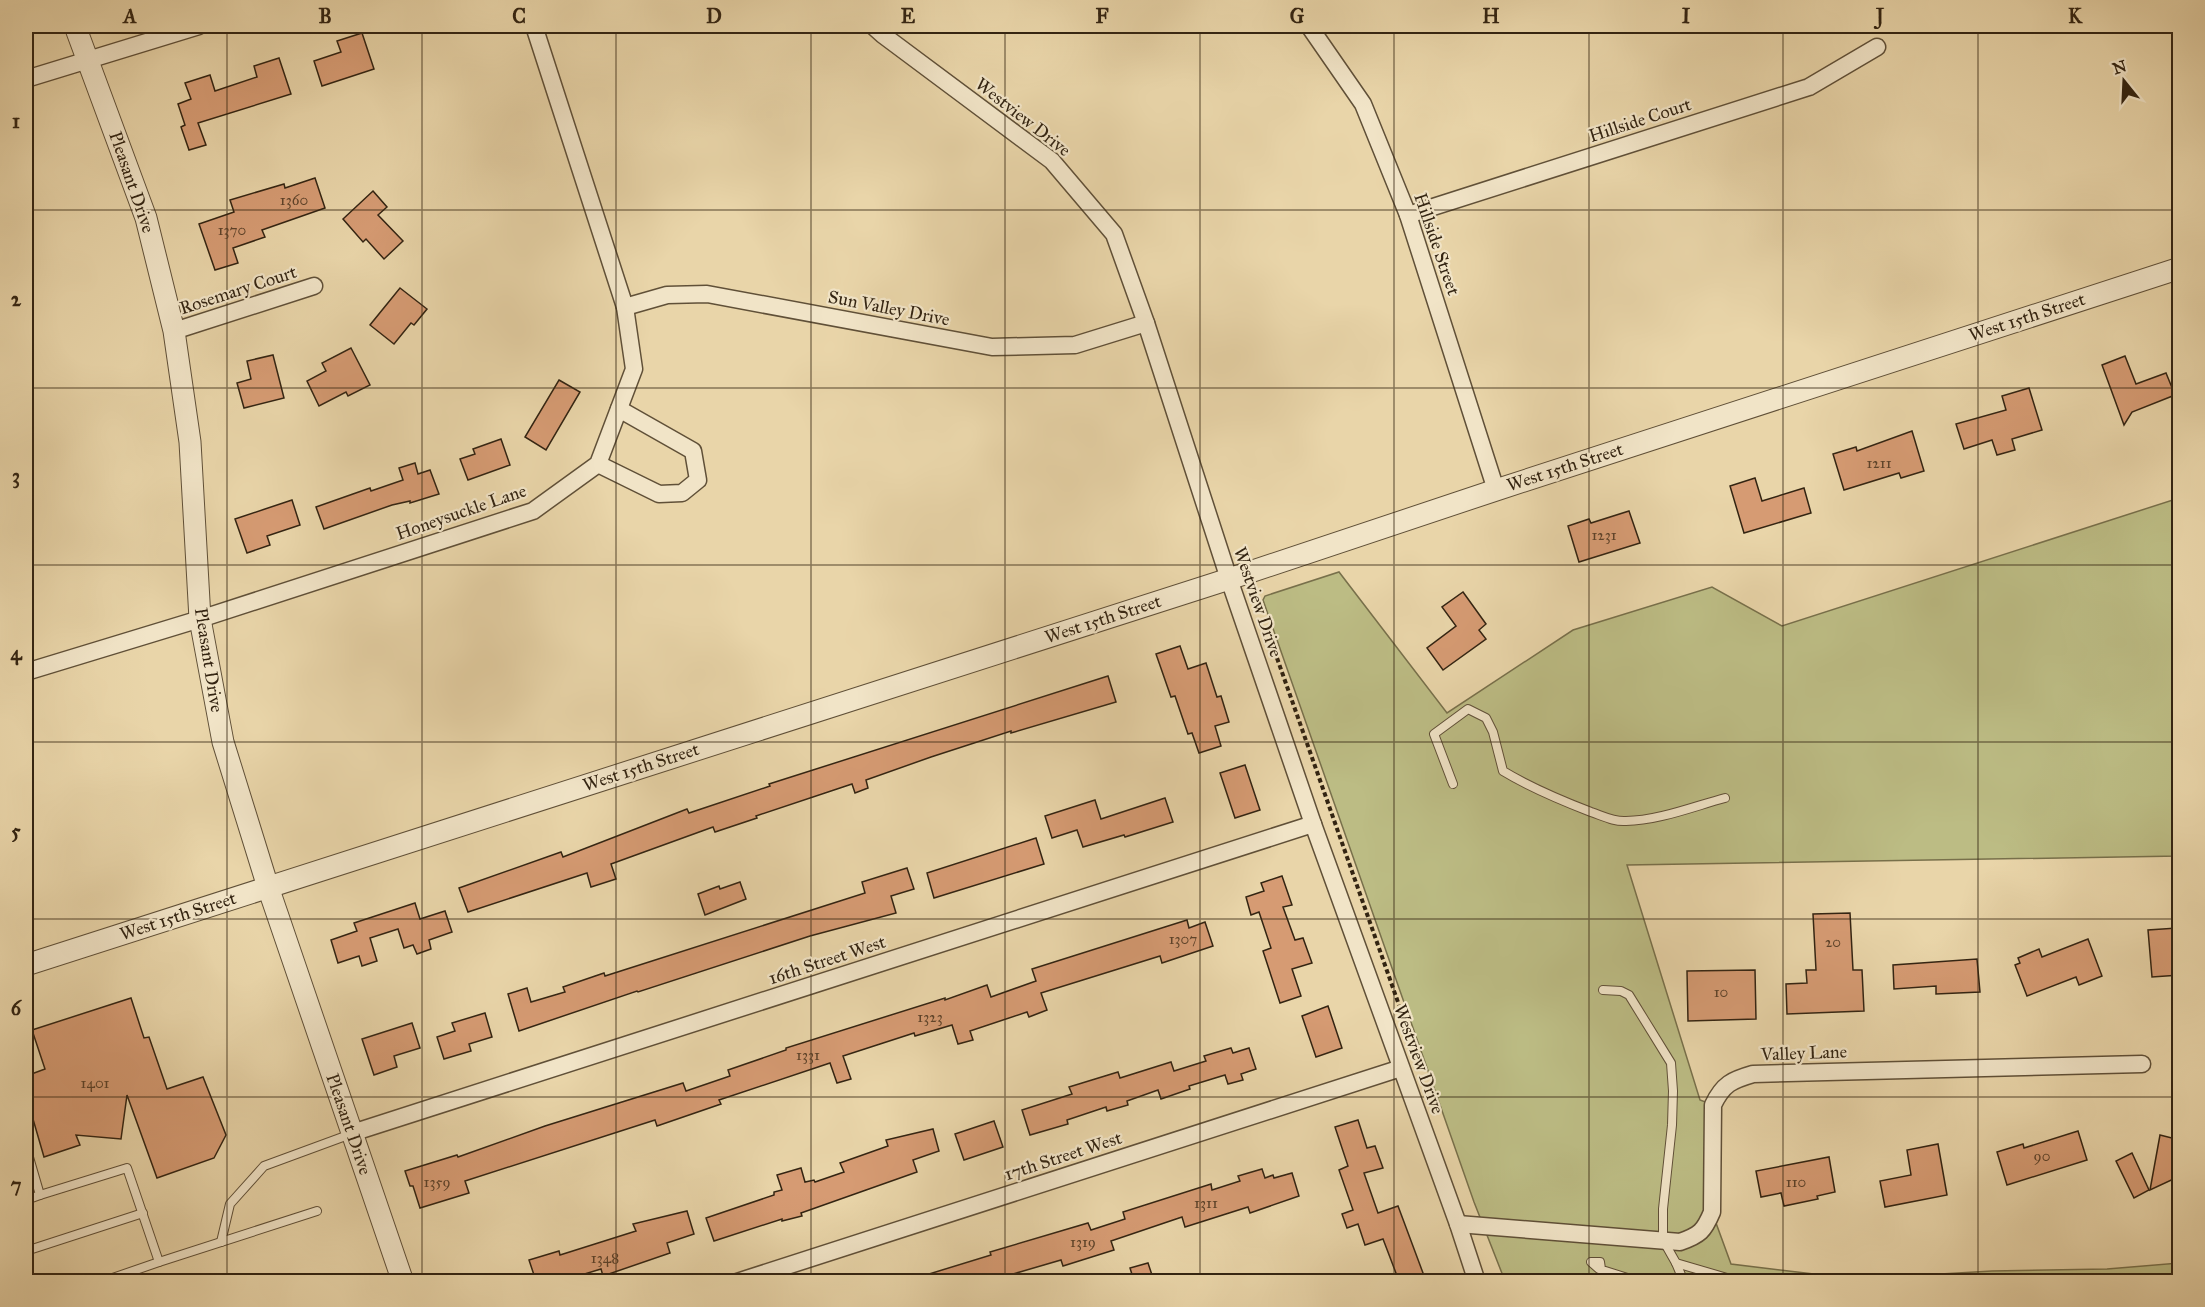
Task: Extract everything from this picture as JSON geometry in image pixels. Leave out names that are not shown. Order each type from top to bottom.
[{"type":"street","name":"Pleasant Drive","points":[[75,26],[89,58],[146,218],[174,331],[189,442],[200,619],[223,742],[268,887],[402,1281]]},
{"type":"street","points":[[26,79],[199,26]]},
{"type":"street","points":[[534,26],[625,307],[633,369],[598,464],[659,494],[682,493],[698,480],[693,451],[619,409]]},
{"type":"street","name":"Westview Drive","points":[[873,26],[1052,162],[1114,234],[1146,323],[1229,579],[1313,824],[1477,1281]]},
{"type":"street","name":"Hillside Street","points":[[1309,26],[1363,104],[1408,215],[1496,490]]},
{"type":"street","name":"Hillside Court","points":[[1408,215],[1809,87],[1877,47]]},
{"type":"street","name":"West 15th Street","points":[[26,965],[1229,579],[2180,268]]},
{"type":"street","name":"Rosemary Court","points":[[174,331],[314,286]]},
{"type":"street","name":"Sun Valley Drive","points":[[625,307],[667,295],[707,294],[992,347],[1075,345],[1146,323]]},
{"type":"street","name":"Honeysuckle Lane","points":[[26,672],[200,619],[533,511],[598,464]]},
{"type":"street","name":"16th Street West","points":[[352,1133],[1313,824]]},
{"type":"street","name":"Valley Lane","points":[[1458,1224],[1680,1242],[1695,1237],[1705,1227],[1712,1212],[1713,1105],[1719,1091],[1733,1080],[1753,1074],[2142,1064]]},
{"type":"street","name":"17th Street West","points":[[737,1281],[1401,1068]]},
{"type":"lane","points":[[1453,784],[1434,734],[1468,709],[1486,718],[1493,732],[1503,771],[1530,788],[1617,821],[1629,822],[1653,817],[1725,798]]},
{"type":"lane","points":[[1603,990],[1621,991],[1629,995],[1671,1064],[1672,1125],[1663,1209],[1663,1240],[1684,1281]]},
{"type":"lane","points":[[221,1242],[230,1204],[264,1166],[352,1133]]},
{"type":"lane","points":[[26,1147],[40,1195]]},
{"type":"lane","points":[[26,1200],[127,1168],[159,1262]]},
{"type":"lane","points":[[101,1281],[316,1211]]},
{"type":"lane","points":[[26,1251],[142,1213]]},
{"type":"lane","points":[[1676,1263],[1727,1278],[1766,1281]]},
{"type":"lane","points":[[1601,1269],[1640,1281]]},
{"type":"path","points":[[1250,571],[1262,617]]},
{"type":"path","points":[[1273,648],[1400,1007]]},
{"type":"green space","points":[[2179,498],[2179,856],[1627,865],[1700,1100],[1713,1105],[1712,1212],[1731,1264],[1855,1279],[1992,1271],[2107,1269],[2179,1263],[2179,1281],[1505,1281],[1474,1202],[1263,600],[1265,596],[1339,572],[1447,713],[1573,630],[1712,587],[1782,626]]},
{"type":"building","points":[[362,33],[374,69],[322,86],[314,61],[341,52],[337,41]]},
{"type":"building","points":[[279,58],[291,94],[198,123],[206,145],[189,150],[181,127],[185,125],[178,104],[191,99],[185,83],[210,75],[215,91],[257,77],[254,66]]},
{"type":"building","points":[[315,178],[325,208],[262,230],[265,237],[233,248],[238,263],[215,270],[199,224],[234,212],[230,200],[284,184],[285,188]]},
{"type":"building","points":[[373,191],[387,207],[378,215],[403,241],[384,259],[366,239],[363,242],[343,219]]},
{"type":"building","points":[[400,288],[427,309],[414,325],[411,323],[394,344],[370,325]]},
{"type":"building","points":[[351,348],[370,385],[348,396],[346,392],[319,406],[307,381],[326,371],[322,363]]},
{"type":"building","points":[[273,355],[284,398],[244,408],[237,383],[251,379],[247,361]]},
{"type":"building","points":[[2125,356],[2136,384],[2166,373],[2175,395],[2132,412],[2124,425],[2102,365]]},
{"type":"building","points":[[559,380],[580,392],[546,450],[525,437]]},
{"type":"building","points":[[2029,388],[2042,430],[2012,439],[2015,450],[1997,455],[1992,440],[1964,449],[1956,424],[2006,410],[2002,396]]},
{"type":"building","points":[[1912,431],[1924,471],[1901,478],[1899,473],[1844,490],[1833,454],[1856,447],[1857,451]]},
{"type":"building","points":[[501,439],[510,465],[468,480],[460,459],[475,454],[473,449]]},
{"type":"building","points":[[415,463],[418,474],[430,470],[439,494],[410,503],[410,501],[392,505],[324,529],[316,507],[370,488],[371,491],[403,480],[399,468]]},
{"type":"building","points":[[1755,478],[1762,501],[1804,488],[1811,513],[1744,533],[1730,486]]},
{"type":"building","points":[[292,500],[300,525],[267,536],[270,545],[247,553],[235,519]]},
{"type":"building","points":[[1629,511],[1640,543],[1579,562],[1568,526],[1589,519],[1591,523]]},
{"type":"building","points":[[1463,592],[1486,624],[1479,630],[1486,639],[1443,670],[1427,648],[1456,626],[1442,607]]},
{"type":"building","points":[[1180,646],[1188,669],[1206,663],[1217,697],[1221,696],[1229,722],[1215,726],[1221,746],[1199,753],[1192,733],[1188,734],[1175,696],[1171,697],[1156,654]]},
{"type":"building","points":[[1108,676],[1116,702],[1011,733],[1011,731],[931,757],[866,780],[868,788],[855,793],[852,784],[715,832],[713,827],[611,864],[616,879],[591,887],[587,873],[468,912],[459,888],[561,852],[563,857],[687,809],[689,813],[770,786],[769,784]]},
{"type":"building","points":[[1245,765],[1260,810],[1235,818],[1220,773]]},
{"type":"building","points":[[1165,798],[1173,822],[1083,847],[1077,830],[1052,838],[1045,816],[1095,800],[1101,819]]},
{"type":"building","points":[[1036,838],[1044,864],[934,898],[927,873]]},
{"type":"building","points":[[907,868],[914,889],[891,896],[896,913],[810,936],[519,1031],[508,994],[527,988],[531,1002],[565,992],[563,987],[604,973],[605,976],[865,893],[862,882]]},
{"type":"building","points":[[1282,876],[1292,905],[1283,907],[1295,940],[1303,938],[1312,963],[1292,969],[1301,996],[1280,1003],[1263,951],[1271,948],[1259,912],[1251,915],[1246,897],[1264,891],[1261,883]]},
{"type":"building","points":[[740,882],[746,899],[705,915],[698,894],[719,886],[720,889]]},
{"type":"building","points":[[415,903],[420,919],[445,911],[452,932],[429,940],[431,949],[417,954],[413,945],[404,948],[398,929],[370,938],[377,961],[362,966],[359,956],[338,963],[331,940],[357,931],[354,923]]},
{"type":"building","points":[[1850,913],[1853,970],[1862,970],[1864,1011],[1787,1014],[1786,984],[1807,983],[1806,970],[1816,970],[1813,914]]},
{"type":"building","points":[[1187,920],[1189,928],[1205,922],[1213,946],[1162,963],[1160,956],[1041,993],[1047,1010],[1029,1017],[1027,1012],[970,1031],[973,1040],[958,1044],[952,1025],[915,1036],[914,1033],[843,1056],[851,1079],[837,1083],[830,1063],[719,1100],[721,1104],[657,1126],[655,1120],[465,1181],[469,1193],[420,1208],[405,1171],[457,1155],[458,1157],[545,1126],[683,1083],[686,1091],[730,1076],[728,1070],[786,1050],[786,1048],[987,985],[991,997],[1036,981],[1032,969]]},
{"type":"building","points":[[2177,928],[2180,975],[2152,977],[2148,930]]},
{"type":"building","points":[[2088,939],[2102,976],[2079,985],[2076,977],[2027,996],[2015,965],[2020,963],[2018,958],[2039,949],[2042,957]]},
{"type":"building","points":[[1977,959],[1980,992],[1936,994],[1936,986],[1894,989],[1893,965]]},
{"type":"building","points":[[1755,970],[1756,1019],[1688,1021],[1687,971]]},
{"type":"building","points":[[131,998],[144,1038],[149,1037],[167,1089],[203,1077],[226,1135],[214,1158],[157,1178],[127,1095],[121,1139],[76,1135],[80,1145],[44,1157],[26,1095],[26,1076],[45,1069],[32,1030]]},
{"type":"building","points":[[1328,1006],[1342,1048],[1316,1057],[1302,1016]]},
{"type":"building","points":[[485,1013],[492,1037],[469,1044],[471,1051],[444,1059],[437,1037],[455,1031],[452,1023]]},
{"type":"building","points":[[412,1023],[420,1048],[394,1056],[397,1067],[374,1075],[362,1039]]},
{"type":"building","points":[[1231,1048],[1233,1053],[1249,1048],[1256,1069],[1241,1074],[1243,1080],[1228,1084],[1225,1075],[1189,1086],[1190,1089],[1161,1099],[1158,1090],[1127,1101],[1128,1105],[1107,1111],[1106,1107],[1067,1120],[1068,1124],[1030,1135],[1022,1110],[1072,1094],[1069,1087],[1118,1072],[1120,1078],[1171,1062],[1174,1071],[1206,1061],[1204,1056]]},
{"type":"building","points":[[1358,1120],[1367,1148],[1375,1146],[1383,1168],[1364,1173],[1378,1213],[1398,1206],[1426,1281],[1399,1281],[1383,1239],[1365,1245],[1358,1224],[1347,1228],[1342,1214],[1353,1210],[1339,1170],[1348,1166],[1335,1127]]},
{"type":"building","points":[[994,1121],[1003,1147],[964,1160],[955,1134]]},
{"type":"building","points":[[933,1129],[939,1151],[913,1160],[917,1172],[801,1213],[802,1216],[782,1221],[782,1219],[714,1241],[706,1218],[774,1195],[774,1192],[782,1190],[777,1175],[801,1168],[805,1182],[814,1180],[815,1182],[844,1172],[840,1163],[888,1146],[886,1140]]},
{"type":"building","points":[[2078,1131],[2087,1160],[2007,1185],[1997,1152],[2023,1144],[2024,1148]]},
{"type":"building","points":[[2160,1135],[2180,1140],[2180,1176],[2150,1190]]},
{"type":"building","points":[[1938,1144],[1947,1195],[1885,1207],[1880,1181],[1911,1175],[1907,1150]]},
{"type":"building","points":[[2132,1153],[2149,1190],[2134,1198],[2116,1161]]},
{"type":"building","points":[[1829,1157],[1835,1192],[1817,1196],[1818,1199],[1784,1206],[1781,1193],[1761,1197],[1756,1171]]},
{"type":"building","points":[[1262,1169],[1265,1178],[1292,1173],[1299,1196],[1250,1213],[1248,1207],[1185,1227],[1182,1217],[1111,1241],[1114,1250],[1063,1266],[1061,1260],[989,1281],[917,1281],[916,1278],[991,1255],[990,1252],[1088,1223],[1091,1230],[1125,1219],[1123,1212],[1211,1184],[1212,1190],[1240,1181],[1238,1176]]},
{"type":"building","points":[[687,1211],[694,1234],[667,1243],[670,1253],[603,1276],[601,1269],[568,1279],[569,1281],[536,1281],[529,1260],[559,1251],[560,1255],[636,1231],[633,1224]]},
{"type":"building","points":[[1148,1263],[1154,1281],[1134,1281],[1130,1268]]}]
